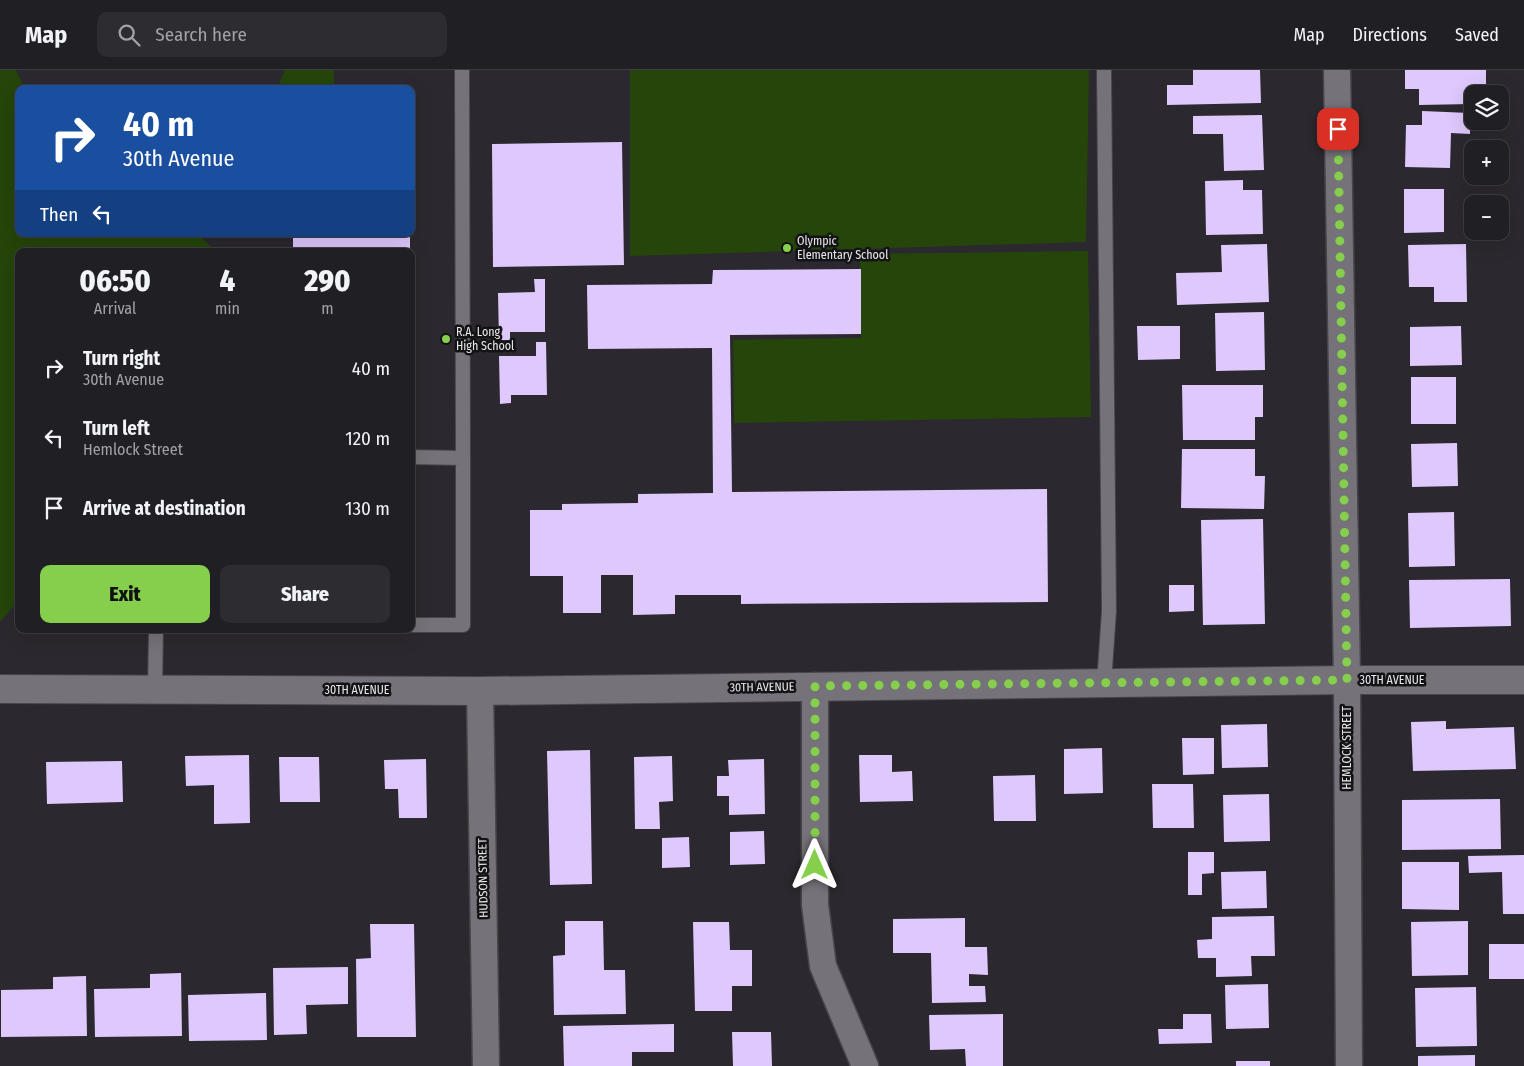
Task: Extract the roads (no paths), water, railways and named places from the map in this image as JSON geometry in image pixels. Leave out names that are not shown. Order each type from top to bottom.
[{"type":"street","name":"HEMLOCK STREET","points":[[1337,70],[1347,680],[1349,1066]]},
{"type":"street","name":"30TH AVENUE","points":[[0,689],[480,691],[1347,680],[1524,680]]},
{"type":"street","points":[[815,686],[815,905],[822,966],[865,1066]]},
{"type":"street","name":"HUDSON STREET","points":[[480,691],[486,1066]]},
{"type":"lane","points":[[415,625],[464,625],[462,70]]},
{"type":"lane","points":[[1104,70],[1110,611],[1104,683]]},
{"type":"lane","points":[[415,458],[463,458]]},
{"type":"lane","points":[[155,689],[156,633]]},
{"type":"place","name":"Olympic Elementary School","points":[[787,248]]},
{"type":"place","name":"R.A. Long High School","points":[[446,339]]}]
